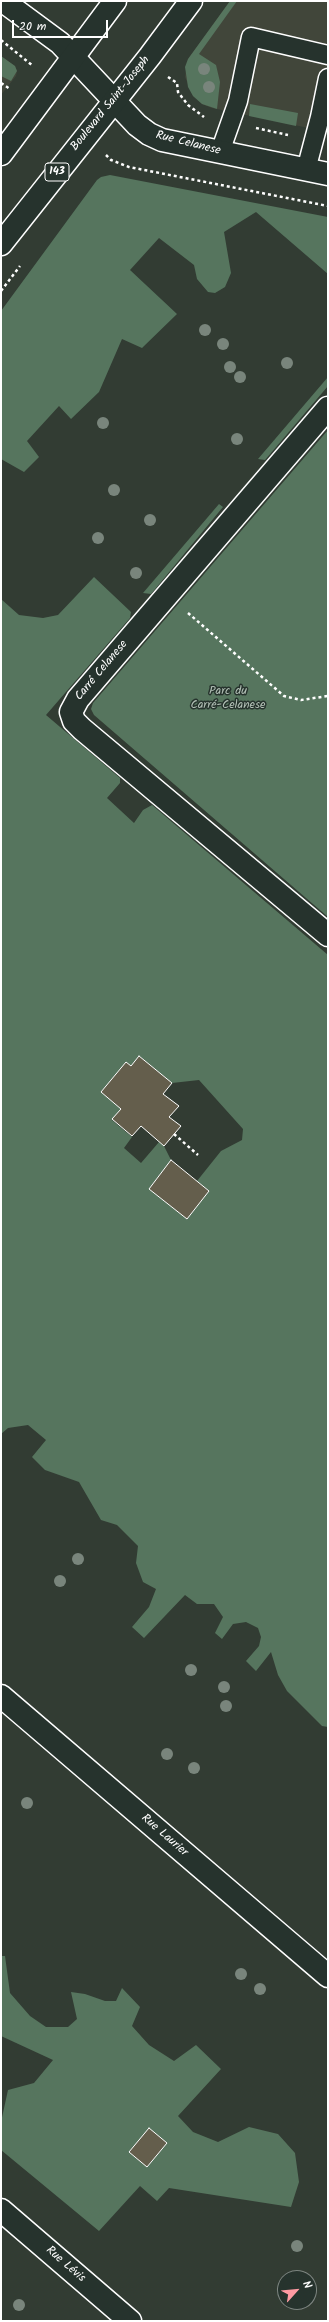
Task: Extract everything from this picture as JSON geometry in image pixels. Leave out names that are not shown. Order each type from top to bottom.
[{"type":"street","name":"Rue Celanese","points":[[3,1],[36,24],[73,56],[137,125],[149,134],[162,140],[328,174]]},
{"type":"street","points":[[1,154],[115,1]]},
{"type":"street","name":"Boulevard Saint-Joseph","points":[[1,244],[191,1]]},
{"type":"street","name":"Carré Celanese","points":[[328,408],[72,706],[72,715],[86,732],[328,935]]},
{"type":"street","name":"Rue Laurier","points":[[1,1696],[328,1976]]},
{"type":"street","name":"Rue Lévis","points":[[1,2210],[130,2321]]},
{"type":"lane","points":[[220,152],[238,102],[251,37],[328,55]]},
{"type":"lane","points":[[306,170],[320,117],[328,78]]},
{"type":"path","points":[[1,40],[34,66]]},
{"type":"path","points":[[1,83],[10,89]]},
{"type":"path","points":[[177,83],[178,92],[188,105],[206,118]]},
{"type":"path","points":[[254,128],[293,136]]},
{"type":"path","points":[[111,160],[128,168],[328,206]]},
{"type":"path","points":[[167,595],[284,696],[301,700],[328,696]]},
{"type":"path","points":[[174,1134],[198,1155]]},
{"type":"shaded area","points":[[230,1],[328,1],[328,132],[212,108],[202,104],[193,96],[185,77],[188,59]]},
{"type":"shaded area","points":[[1,56],[15,66],[17,71],[16,76],[1,95]]},
{"type":"green space","points":[[230,1],[237,1],[199,54],[216,65],[220,82],[217,109],[202,104],[193,96],[188,87],[185,67],[188,59]]},
{"type":"green space","points":[[1,56],[15,66],[17,71],[11,81],[1,76]]},
{"type":"green space","points":[[250,104],[298,113],[296,126],[249,116]]},
{"type":"green space","points":[[110,175],[328,217],[328,274],[256,212],[224,232],[231,273],[225,287],[215,293],[208,292],[197,279],[194,265],[159,238],[130,270],[177,314],[142,348],[122,339],[99,392],[71,419],[59,406],[27,441],[39,457],[24,472],[1,459],[1,311],[97,180],[101,177]]},
{"type":"green space","points":[[328,377],[328,386],[265,460],[258,459]]},
{"type":"green space","name":"Parc du Carré-Celanese","points":[[328,430],[328,917],[94,715],[91,709],[93,703]]},
{"type":"green space","points":[[219,504],[223,507],[151,594],[143,593]]},
{"type":"green space","points":[[94,577],[131,612],[130,618],[46,715],[120,778],[120,783],[107,798],[134,823],[143,810],[152,805],[328,955],[328,1727],[322,1726],[287,1691],[278,1675],[271,1652],[256,1671],[246,1661],[259,1646],[261,1637],[258,1628],[246,1622],[233,1624],[222,1639],[215,1633],[223,1617],[214,1604],[197,1604],[185,1595],[144,1638],[132,1627],[149,1607],[156,1589],[143,1582],[136,1563],[138,1546],[117,1525],[101,1520],[79,1482],[45,1470],[32,1457],[46,1440],[28,1425],[8,1428],[1,1434],[1,599],[19,615],[43,618],[58,615]],"holes":[[[139,1056],[172,1083],[199,1080],[243,1129],[242,1140],[221,1151],[197,1181],[209,1191],[187,1219],[149,1189],[171,1160],[164,1146],[159,1142],[141,1163],[124,1148],[132,1137],[112,1120],[121,1109],[101,1092],[126,1062],[131,1066]]]},
{"type":"green space","points":[[1,1956],[5,1956],[10,1993],[30,2016],[46,2027],[68,2027],[77,2019],[71,1992],[85,1994],[105,2001],[116,2001],[122,1988],[140,2007],[132,2026],[149,2045],[174,2061],[196,2045],[221,2069],[178,2116],[193,2132],[218,2142],[249,2127],[278,2134],[295,2153],[299,2182],[291,2207],[169,2188],[157,2201],[140,2186],[99,2231],[1,2150],[1,2122],[8,2090],[34,2083],[53,2060],[1,2036]],"holes":[[[149,2129],[167,2143],[147,2167],[129,2152]]]},
{"type":"building","points":[[139,1056],[172,1083],[163,1094],[179,1106],[169,1117],[181,1126],[164,1146],[141,1126],[132,1136],[112,1119],[121,1109],[101,1092],[126,1062],[131,1066]]},
{"type":"building","points":[[171,1160],[209,1191],[187,1219],[149,1189]]},
{"type":"building","points":[[149,2128],[167,2143],[147,2167],[129,2152]]}]
